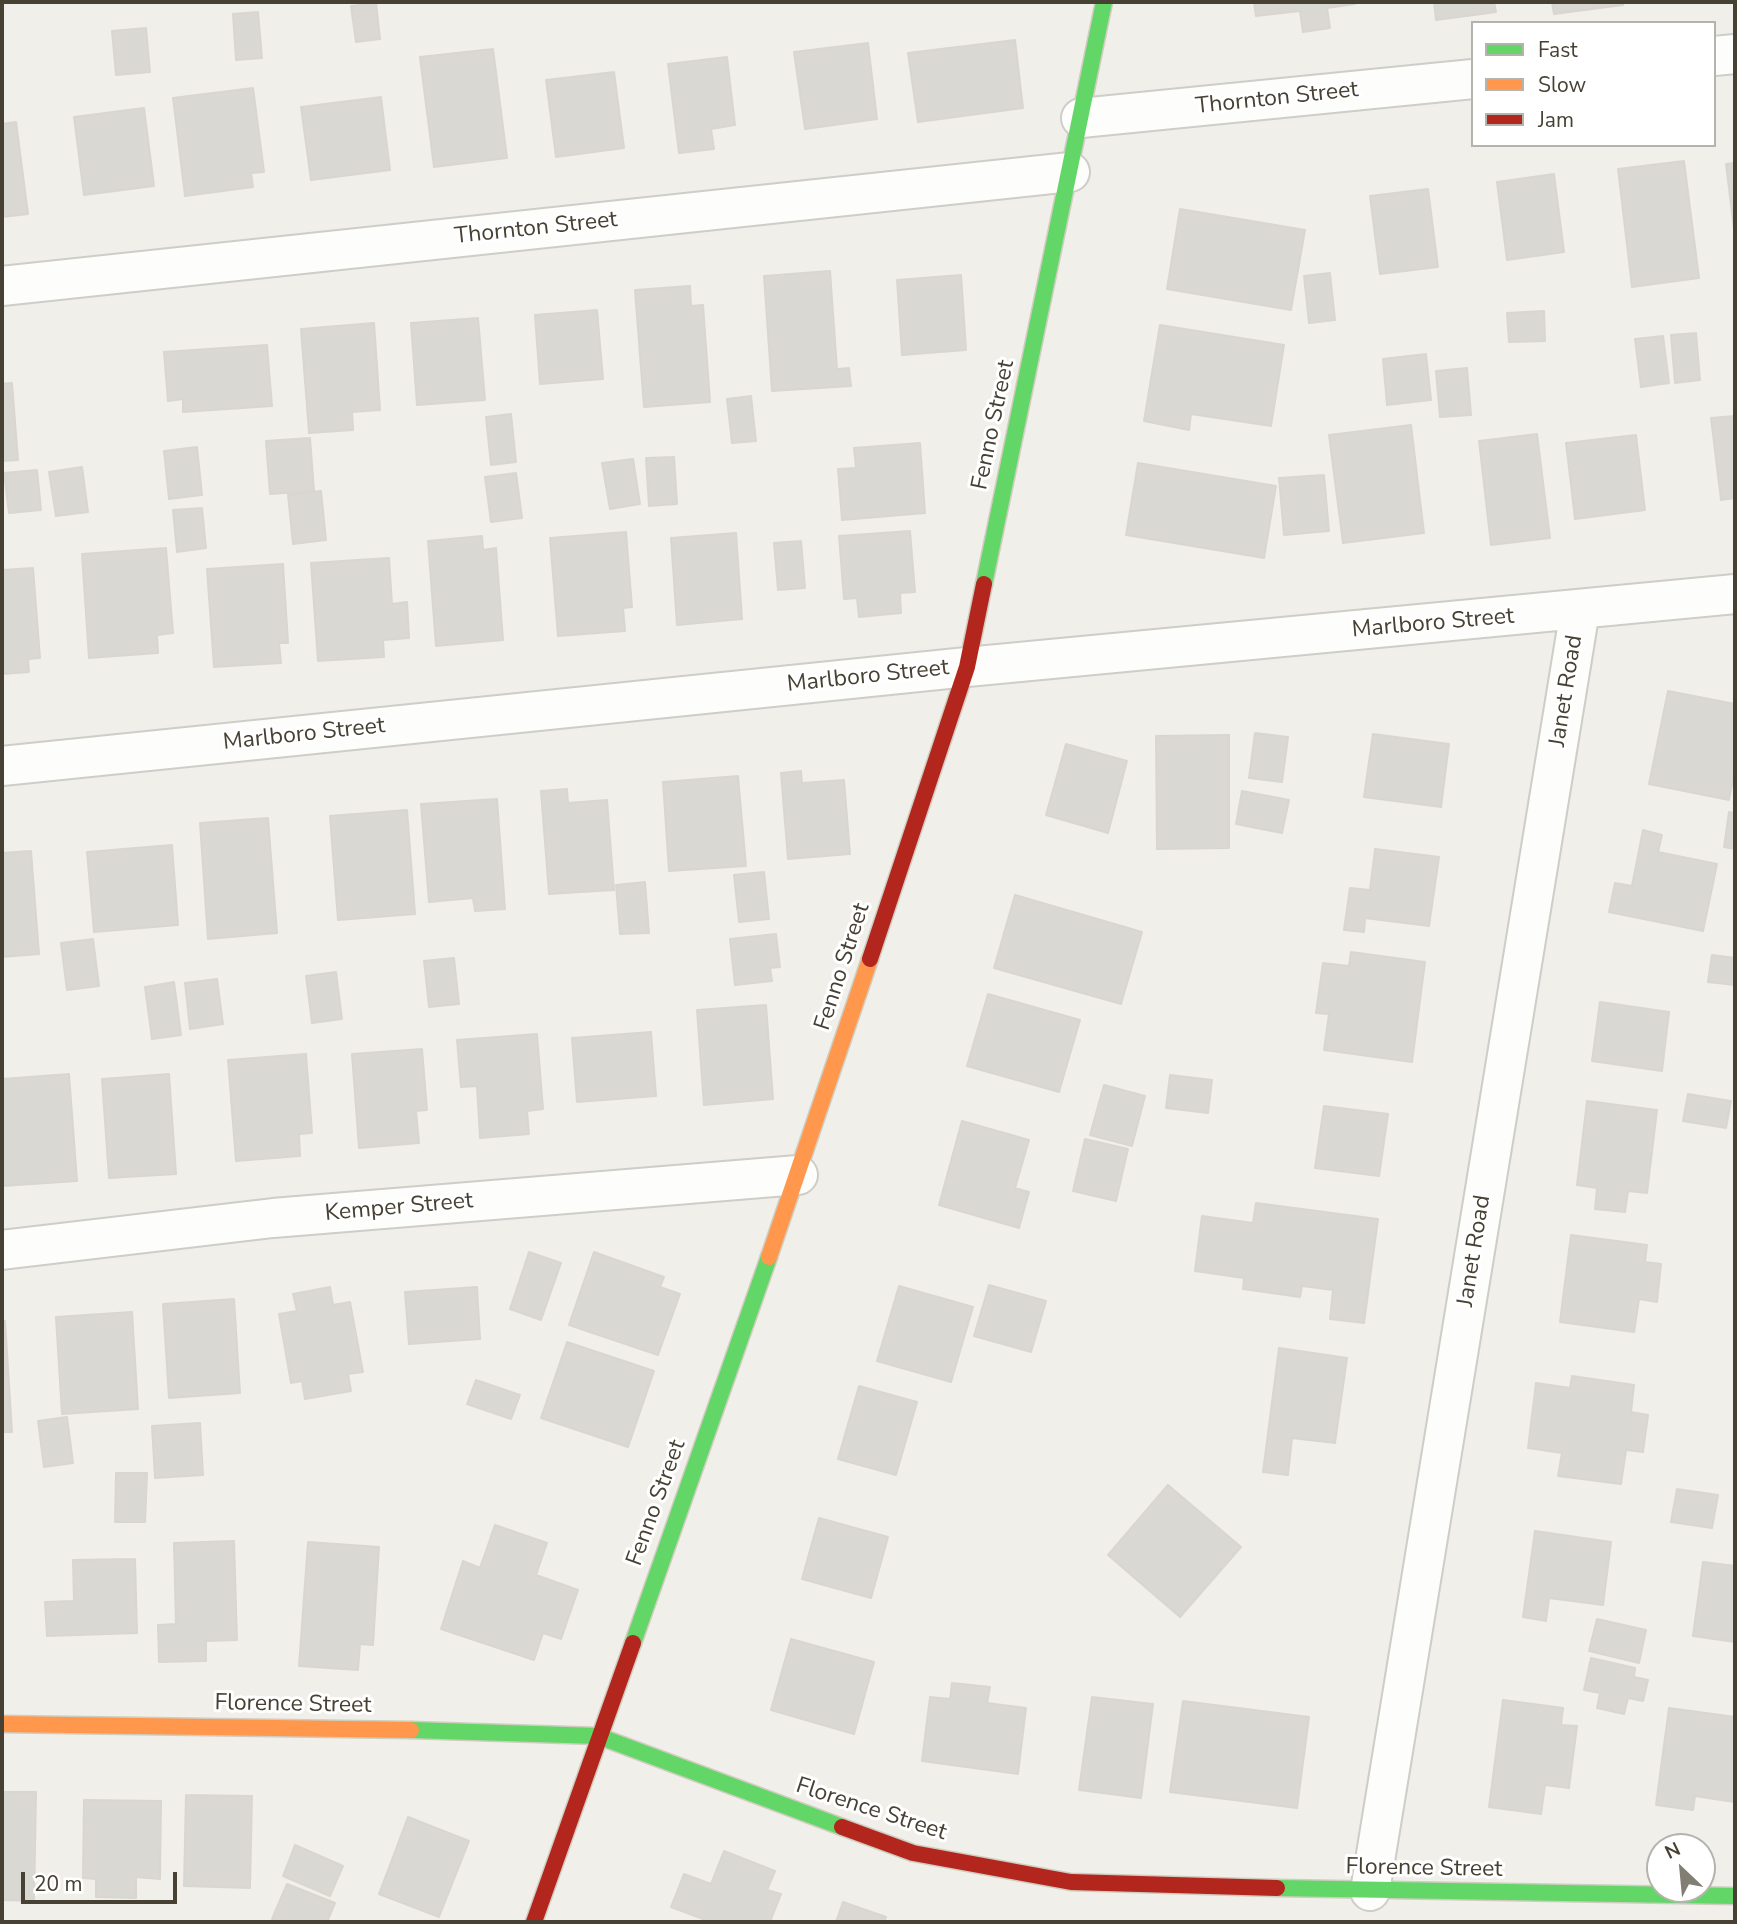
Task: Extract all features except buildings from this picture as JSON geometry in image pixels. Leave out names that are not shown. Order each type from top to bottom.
[{"type":"street","name":"Fenno Street","points":[[534,1922],[798,1175],[967,667],[1104,2]]},
{"type":"street","points":[[1716,56],[1735,54]]},
{"type":"street","name":"Thornton Street","points":[[1081,118],[1471,79]]},
{"type":"street","name":"Thornton Street","points":[[2,286],[1070,172]]},
{"type":"street","name":"Marlboro Street","points":[[2,766],[967,667],[1735,594]]},
{"type":"street","name":"Janet Road","points":[[1370,1891],[1580,610]]},
{"type":"street","name":"Kemper Street","points":[[2,1250],[273,1218],[798,1175]]},
{"type":"street","name":"Florence Street","points":[[2,1724],[357,1728],[598,1736],[913,1853],[1071,1882],[1370,1891],[1735,1896]]},
{"type":"traffic: fast","points":[[984,584],[1104,2]]},
{"type":"traffic: fast","points":[[633,1643],[769,1257]]},
{"type":"traffic: fast","points":[[411,1730],[598,1736],[842,1827]]},
{"type":"traffic: fast","points":[[1277,1888],[1735,1896]]},
{"type":"traffic: slow","points":[[769,1257],[870,959]]},
{"type":"traffic: slow","points":[[2,1724],[411,1730]]},
{"type":"traffic: jam","points":[[870,959],[967,667],[984,584]]},
{"type":"traffic: jam","points":[[534,1922],[633,1643]]},
{"type":"traffic: jam","points":[[842,1827],[913,1853],[1071,1882],[1277,1888]]}]
